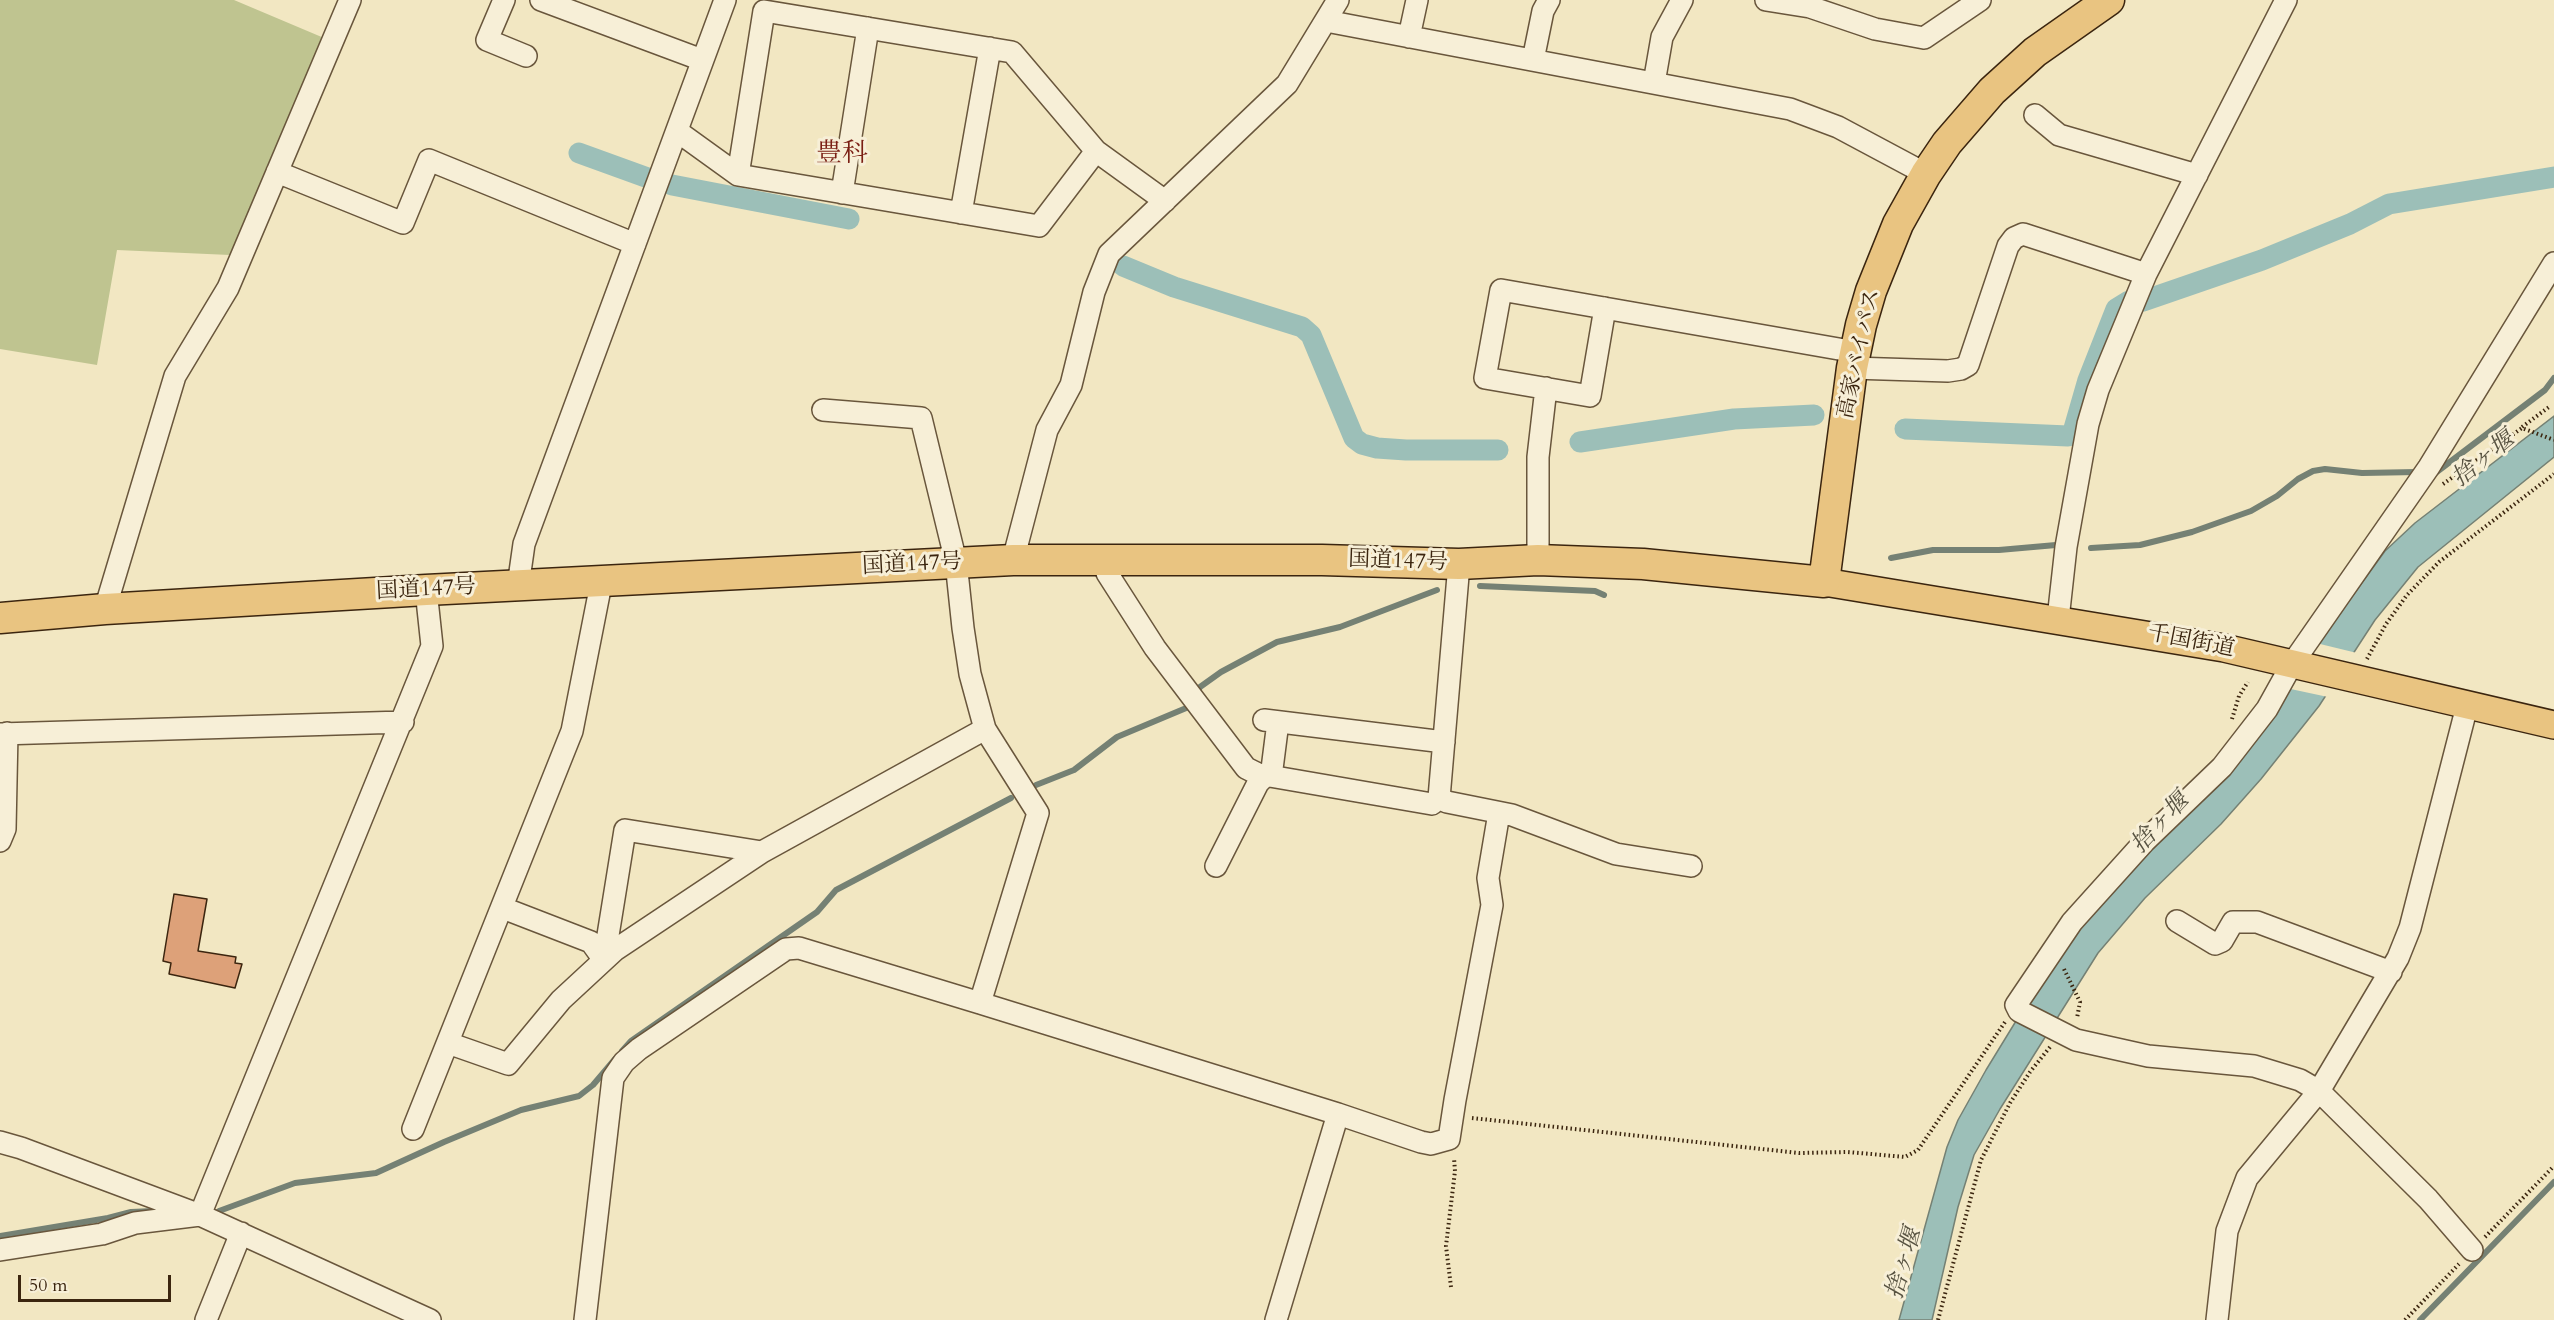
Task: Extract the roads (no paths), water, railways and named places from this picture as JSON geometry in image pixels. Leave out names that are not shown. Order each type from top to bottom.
[{"type":"highway","name":"高家バイパス","points":[[1824,582],[1854,360],[1871,291],[1885,253],[1926,174],[1972,112],[2012,70],[2109,0]]},
{"type":"highway","name":"国道147号","points":[[0,618],[105,609],[426,590],[1013,560],[1322,560],[1459,564],[1538,560],[1643,564],[1824,582]]},
{"type":"main road","name":"千国街道","points":[[1824,582],[2196,642],[2296,665],[2355,669],[2467,706],[2554,725]]},
{"type":"street","points":[[105,609],[175,376],[228,288],[350,0]]},
{"type":"street","points":[[504,0],[487,40],[526,56]]},
{"type":"street","points":[[541,0],[702,60]]},
{"type":"street","points":[[518,586],[524,544],[725,0]]},
{"type":"street","points":[[1013,560],[1047,430],[1071,385],[1101,271],[1109,254],[1287,84],[1338,0]]},
{"type":"street","points":[[1409,37],[1417,0]]},
{"type":"street","points":[[1533,60],[1543,11],[1549,0]]},
{"type":"street","points":[[1654,83],[1662,37],[1682,0]]},
{"type":"street","points":[[1766,0],[1810,7],[1875,30],[1924,38],[1980,0]]},
{"type":"street","points":[[2058,619],[2066,547],[2088,424],[2098,390],[2146,274],[2286,0]]},
{"type":"street","points":[[738,175],[764,11],[1012,52],[1096,151],[1165,201]]},
{"type":"street","points":[[1326,21],[1790,109],[1838,127],[1926,174]]},
{"type":"street","points":[[842,193],[868,28]]},
{"type":"street","points":[[961,213],[990,48]]},
{"type":"street","points":[[2035,115],[2059,135],[2197,175]]},
{"type":"street","points":[[677,131],[738,175],[1039,226],[1096,151]]},
{"type":"street","points":[[277,172],[403,223],[429,160],[635,244]]},
{"type":"street","points":[[1605,308],[1590,396],[1485,378],[1501,290],[1605,308],[1854,360],[1948,371],[1961,369],[1968,365],[2008,246],[2014,238],[2023,234],[2146,274]]},
{"type":"street","points":[[2472,1250],[2428,1199],[2319,1091],[2300,1080],[2254,1065],[2148,1056],[2056,1036],[2018,1008],[2072,922],[2145,841],[2235,752],[2267,709],[2429,467],[2554,263]]},
{"type":"street","points":[[1538,560],[1538,457],[1546,388]]},
{"type":"street","points":[[823,410],[921,418],[956,562],[970,674],[986,729],[1038,813],[980,1003]]},
{"type":"street","points":[[1106,560],[1107,573],[1137,620],[1222,739],[1246,768],[1253,773],[1432,804],[1439,798],[1459,564]]},
{"type":"street","points":[[413,1130],[572,731],[599,594],[596,581]]},
{"type":"street","points":[[200,1215],[403,722],[432,646],[426,590]]},
{"type":"street","points":[[2217,1320],[2227,1231],[2247,1178],[2319,1091],[2391,972],[2410,928],[2467,706]]},
{"type":"street","points":[[1216,866],[1258,783],[1272,769],[1271,721],[1444,742]]},
{"type":"street","points":[[0,841],[5,829],[3,734],[403,722]]},
{"type":"street","points":[[448,1043],[508,1064],[561,1000],[615,950],[762,852],[986,729]]},
{"type":"street","points":[[1439,798],[1447,802],[1526,819],[1616,854],[1691,866]]},
{"type":"street","points":[[585,1320],[611,1086],[617,1071],[639,1049],[786,949],[799,948],[980,1003],[1421,1142],[1431,1144],[1449,1139],[1492,905],[1488,878],[1499,813]]},
{"type":"street","points":[[604,960],[625,830],[762,852]]},
{"type":"street","points":[[503,908],[591,942],[604,960]]},
{"type":"street","points":[[2177,921],[2215,944],[2222,941],[2234,922],[2257,922],[2391,972]]},
{"type":"street","points":[[1276,1320],[1338,1114]]},
{"type":"street","points":[[0,1142],[200,1215],[430,1320]]},
{"type":"street","points":[[0,1250],[102,1234],[135,1223],[200,1215]]},
{"type":"street","points":[[206,1320],[241,1233]]},
{"type":"water","points":[[2554,416],[2554,457],[2418,567],[2375,620],[2319,706],[2261,779],[2221,824],[2145,898],[2098,953],[2000,1109],[1974,1155],[1958,1207],[1932,1320],[1899,1320],[1947,1147],[1958,1120],[2035,990],[2066,946],[2103,900],[2218,781],[2385,551],[2415,523]]},
{"type":"waterway","points":[[579,153],[648,178]]},
{"type":"waterway","points":[[2143,301],[2262,260],[2350,224],[2389,204],[2554,177]]},
{"type":"waterway","points":[[672,185],[849,219]]},
{"type":"waterway","points":[[1123,266],[1174,287],[1302,327],[1311,335],[1354,438],[1362,444],[1377,448],[1406,450],[1498,450]]},
{"type":"waterway","points":[[1905,429],[2068,436],[2073,432],[2088,380],[2116,309],[2129,301]]},
{"type":"waterway","name":"捨ヶ堰","points":[[2434,474],[2545,390],[2554,378]]},
{"type":"waterway","points":[[1580,442],[1734,419],[1814,415]]},
{"type":"waterway","points":[[2091,548],[2140,545],[2192,532],[2251,511],[2313,471],[2325,469],[2362,473],[2417,472]]},
{"type":"waterway","points":[[1891,558],[1933,550],[1999,550],[2056,545]]},
{"type":"waterway","points":[[1480,586],[1595,591],[1604,595]]},
{"type":"waterway","points":[[1196,695],[1200,687],[1221,672],[1277,642],[1340,627],[1437,590]]},
{"type":"waterway","points":[[1036,785],[1074,770],[1117,737],[1191,706]]},
{"type":"waterway","points":[[622,1051],[631,1041],[817,912],[836,890],[1011,798]]},
{"type":"waterway","points":[[219,1211],[295,1183],[376,1173],[521,1110],[579,1096],[593,1085],[615,1059]]},
{"type":"waterway","points":[[2420,1320],[2554,1182]]},
{"type":"waterway","points":[[0,1236],[131,1212],[153,1211]]},
{"type":"district","name":"豊科","points":[[842,155]]}]
